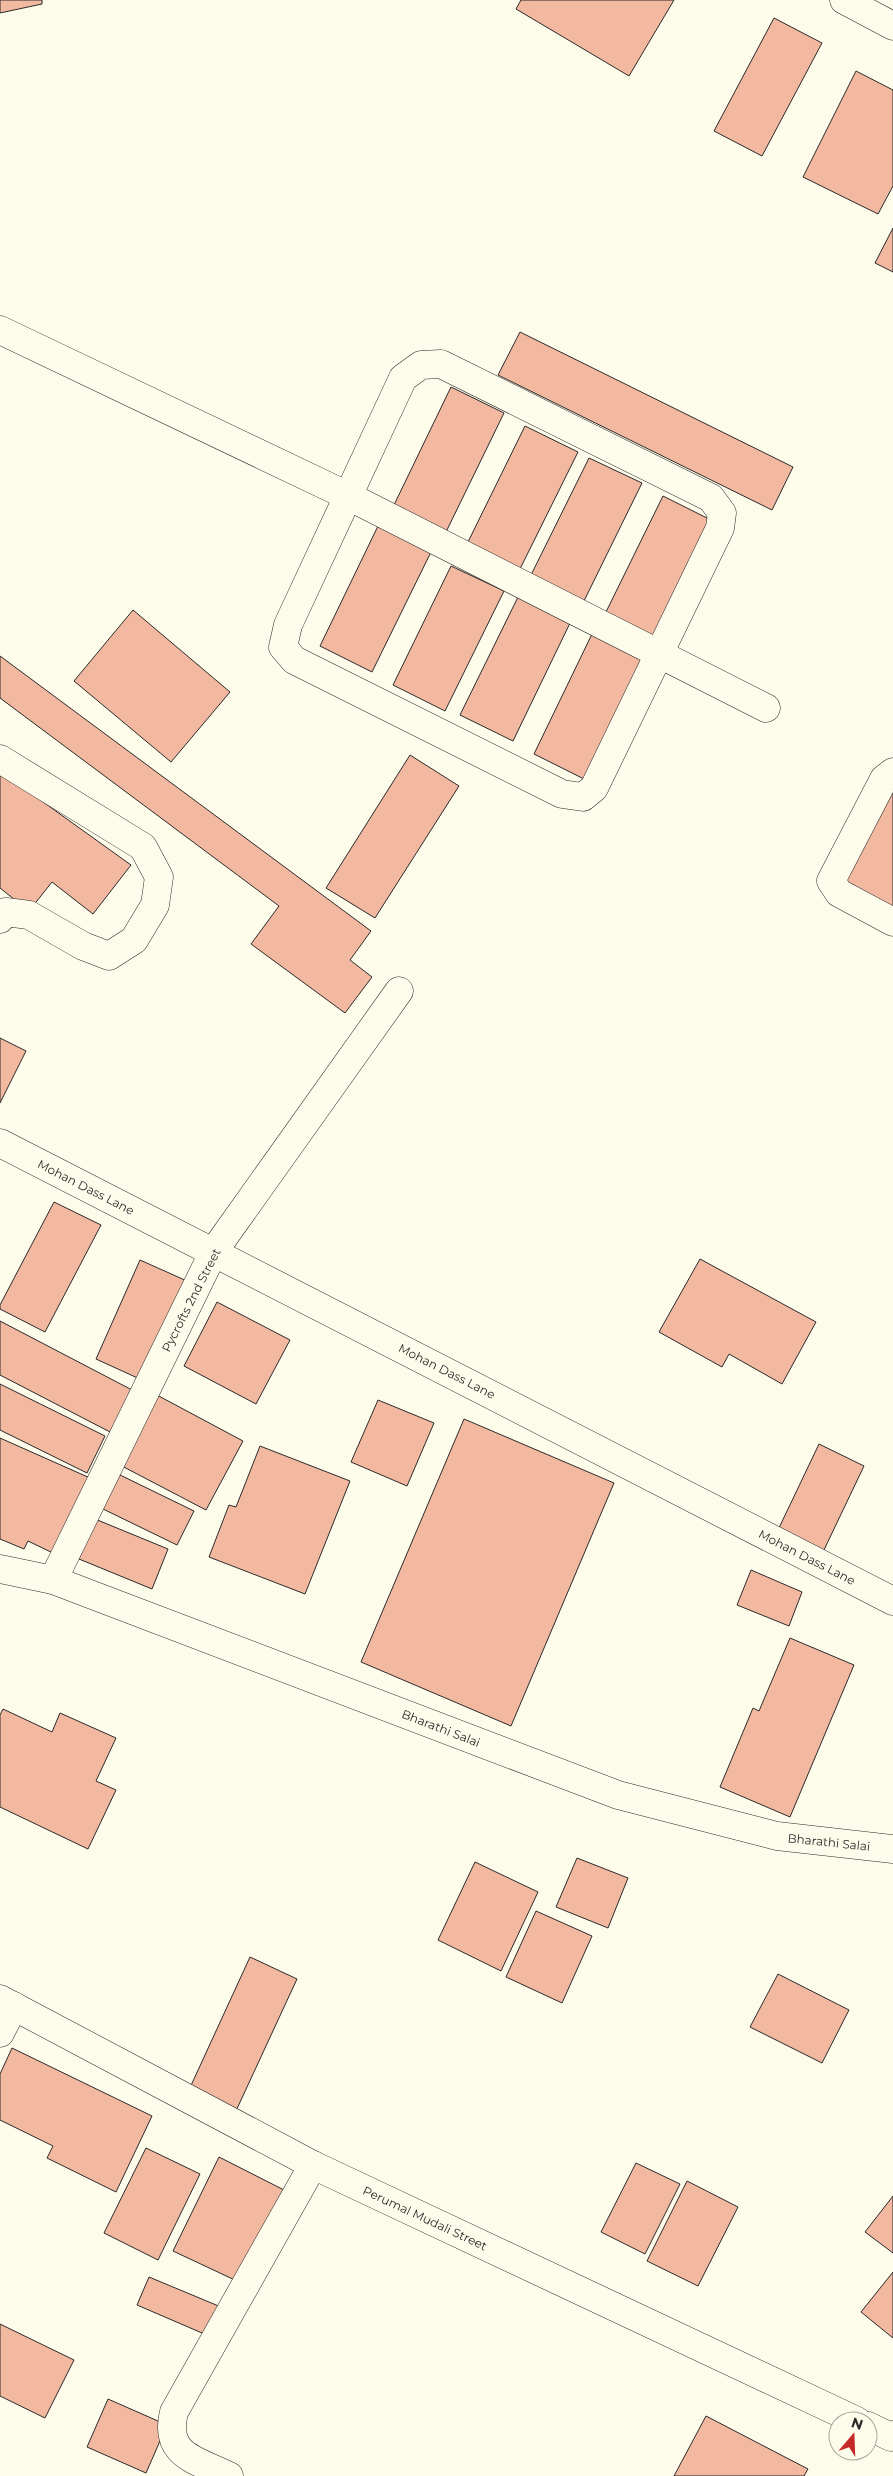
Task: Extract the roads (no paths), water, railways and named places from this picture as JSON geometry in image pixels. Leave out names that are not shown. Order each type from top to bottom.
[{"type":"street","points":[[844,0],[893,26]]},
{"type":"street","points":[[0,330],[346,495],[766,708]]},
{"type":"street","points":[[441,364],[711,498],[722,513],[720,528],[594,788],[583,797],[562,794],[294,660],[283,647],[288,625],[346,495],[403,378],[421,365],[441,364]]},
{"type":"street","points":[[0,759],[143,847],[159,878],[155,905],[134,940],[109,956],[83,946],[29,915],[6,912],[0,919]]},
{"type":"street","points":[[893,772],[884,779],[831,881],[839,893],[893,922]]},
{"type":"street","name":"Pycrofts 2nd Street","points":[[53,1580],[214,1251],[399,991]]},
{"type":"street","name":"Mohan Dass Lane","points":[[0,1143],[214,1251],[893,1601]]},
{"type":"street","name":"Bharathi Salai","points":[[0,1569],[53,1580],[618,1796],[777,1836],[893,1849]]},
{"type":"street","points":[[0,2033],[7,2003]]},
{"type":"street","name":"Perumal Mudali Street","points":[[7,2003],[313,2165],[836,2411]]},
{"type":"street","points":[[229,2476],[184,2454],[176,2447],[170,2427],[174,2412],[313,2165]]}]
